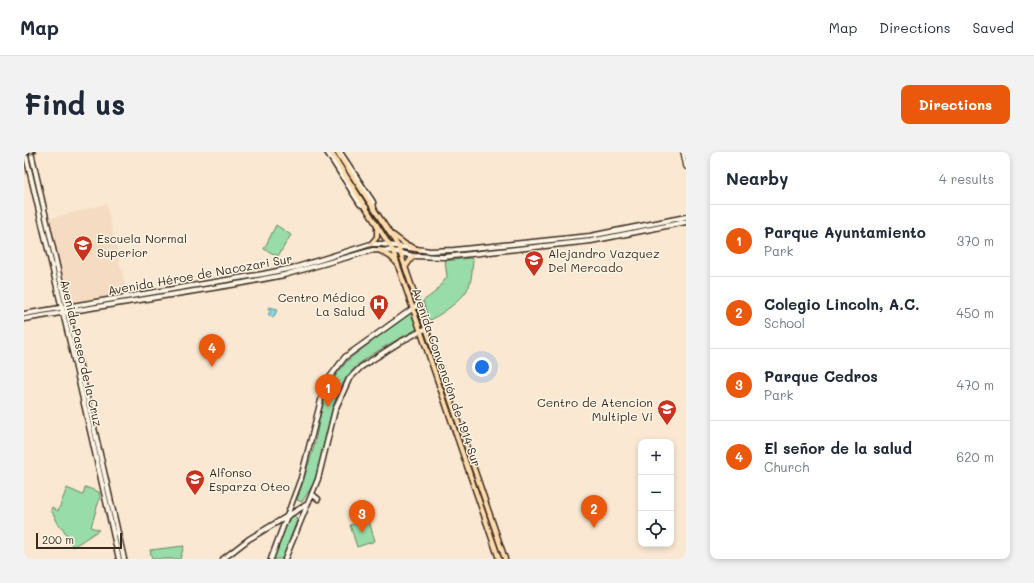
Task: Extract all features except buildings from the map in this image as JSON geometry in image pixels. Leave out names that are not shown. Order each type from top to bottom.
[{"type":"main road","name":"Avenida Paseo de la Cruz","points":[[25,152],[65,310],[124,559]]},
{"type":"main road","name":"Avenida Paseo de la Cruz","points":[[30,152],[119,559]]},
{"type":"main road","name":"Avenida Convención de 1914 Sur","points":[[327,152],[360,204],[364,205]]},
{"type":"main road","name":"Avenida Convención de 1914 Sur","points":[[331,152],[393,251],[498,559]]},
{"type":"main road","name":"Avenida Convención de 1914 Sur","points":[[337,152],[398,246],[505,559]]},
{"type":"main road","name":"Avenida Convención de 1914 Sur","points":[[340,152],[373,202],[373,207]]},
{"type":"main road","name":"Avenida Héroe de Nacozari Sur","points":[[24,319],[297,267],[371,244],[390,245],[419,250],[454,250],[590,236],[686,217]]},
{"type":"main road","points":[[371,244],[377,237],[376,222]]},
{"type":"main road","name":"Avenida Héroe de Nacozari Sur","points":[[24,314],[65,310],[243,283],[284,275],[365,252],[378,250],[400,252],[413,256],[444,257],[576,242],[686,222]]},
{"type":"main road","points":[[390,233],[405,244],[419,250]]},
{"type":"main road","points":[[576,242],[588,239],[590,236]]},
{"type":"main road","points":[[378,250],[391,257],[398,264]]},
{"type":"main road","points":[[406,266],[413,256]]},
{"type":"main road","points":[[271,559],[302,478],[321,400],[330,377],[345,357],[419,304]]},
{"type":"main road","points":[[285,559],[318,479],[335,410],[349,379],[361,367],[427,328]]},
{"type":"main road","points":[[312,494],[318,499]]},
{"type":"main road","points":[[223,559],[249,539],[306,505]]},
{"type":"street","points":[[683,152],[686,167]]},
{"type":"shaded area","points":[[106,204],[127,293],[68,305],[48,219]]},
{"type":"green space","points":[[276,225],[291,235],[278,256],[264,249]]},
{"type":"green space","points":[[471,258],[473,261],[469,286],[462,297],[447,310],[431,320],[428,319],[423,301],[434,293],[447,277],[445,261]]},
{"type":"green space","points":[[411,311],[417,329],[363,361],[350,373],[343,383],[333,407],[320,469],[315,481],[302,502],[297,500],[314,447],[323,402],[333,379],[348,360]]},
{"type":"green space","points":[[85,487],[99,492],[100,497],[91,527],[99,530],[73,547],[51,510],[52,507],[58,511],[67,488],[83,495]]},
{"type":"green space","points":[[294,515],[297,520],[283,559],[273,559],[286,524]]},
{"type":"green space","points":[[369,521],[375,541],[357,547],[350,525]]},
{"type":"green space","points":[[184,546],[180,559],[152,559],[150,550]]},
{"type":"water","points":[[269,307],[278,309],[273,318],[268,314],[271,311],[268,309]]},
{"type":"railway","points":[[24,155],[36,152]]},
{"type":"place","name":"Escuela Normal Superior","points":[[83,262]]},
{"type":"place","name":"Alejandro Vazquez Del Mercado","points":[[534,277]]},
{"type":"place","name":"Centro Médico La Salud","points":[[379,321]]},
{"type":"place","name":"El señor de la salud","points":[[212,367]]},
{"type":"place","name":"Parque Ayuntamiento","points":[[328,407]]},
{"type":"place","name":"Centro de Atencion Multiple Vi","points":[[667,426]]},
{"type":"place","name":"Alfonso Esparza Oteo","points":[[195,496]]},
{"type":"place","name":"Colegio Lincoln, A.C.","points":[[594,528]]},
{"type":"place","name":"Parque Cedros","points":[[362,533]]}]
